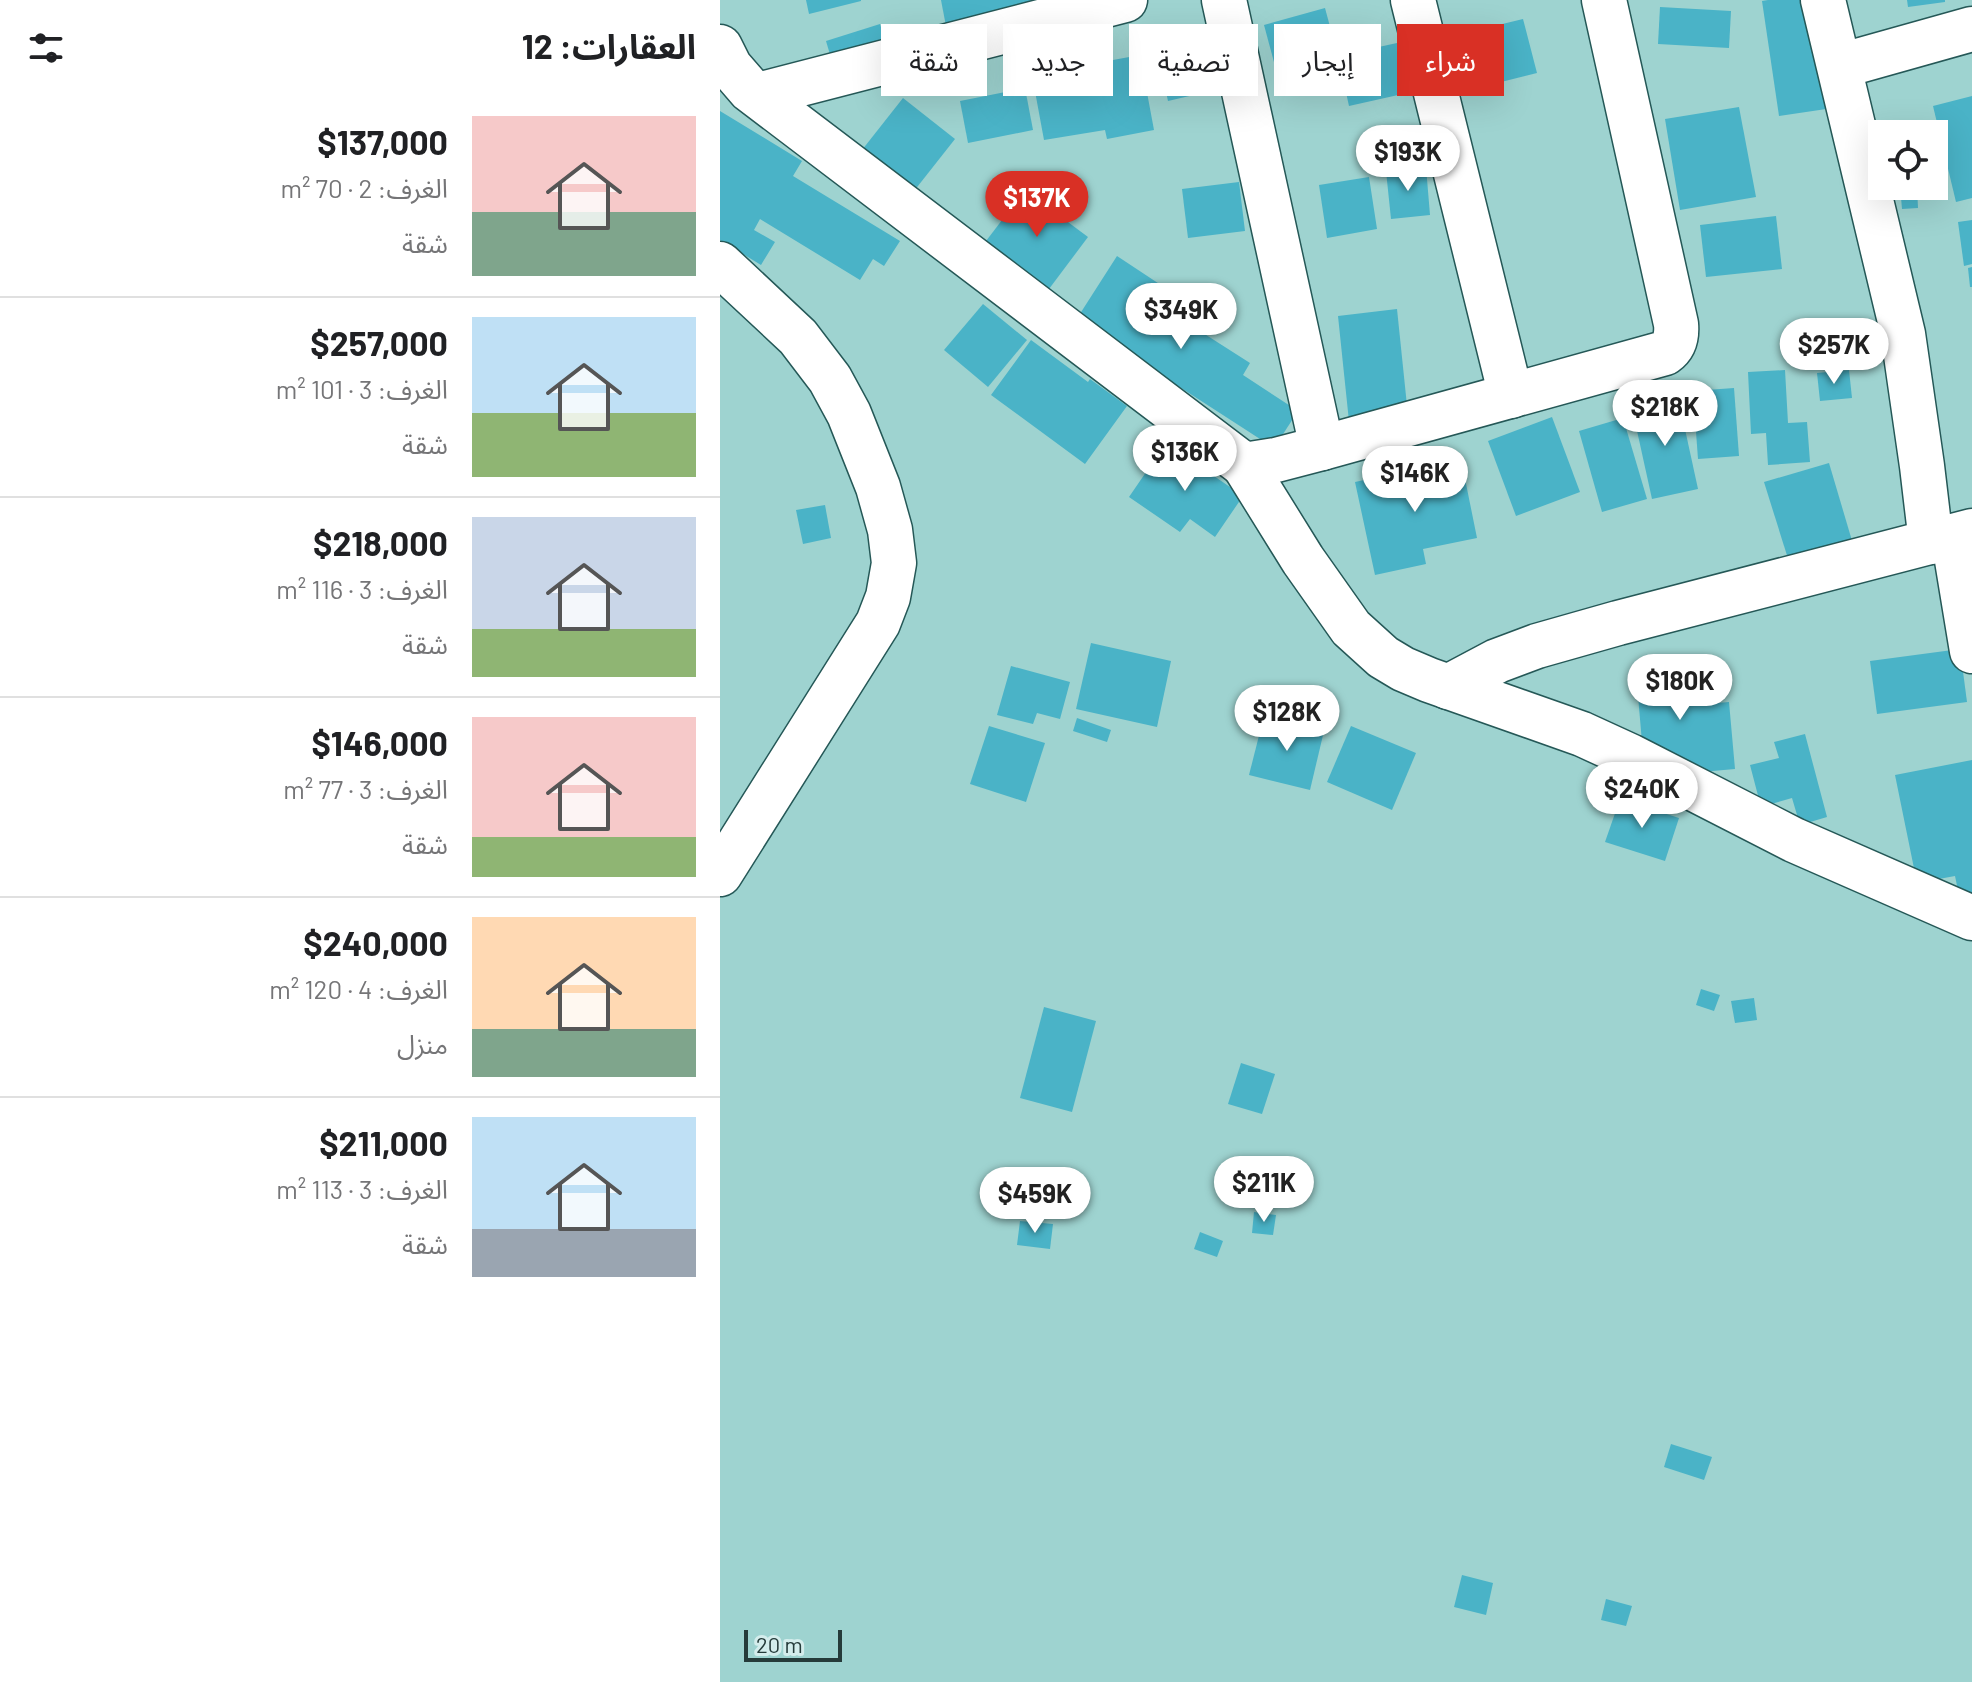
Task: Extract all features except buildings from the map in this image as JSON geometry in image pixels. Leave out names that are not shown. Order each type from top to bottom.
[{"type":"street","points":[[758,95],[1125,0]]},
{"type":"street","points":[[1224,0],[1322,448]]},
{"type":"street","points":[[1413,0],[1511,396]]},
{"type":"street","points":[[1244,465],[1322,448],[1671,349],[1677,332],[1676,324],[1604,0]]},
{"type":"street","points":[[1823,0],[1903,334],[1922,466],[1952,536],[1972,651]]},
{"type":"street","points":[[1840,66],[1972,29]]},
{"type":"street","points":[[720,47],[737,77],[758,95],[1244,465],[1303,560],[1351,628],[1383,657],[1403,669],[1448,687],[1582,734],[1794,840],[1972,918]]},
{"type":"street","points":[[720,264],[798,337],[830,379],[849,414],[878,487],[890,530],[894,563],[888,597],[878,623],[720,874]]},
{"type":"street","points":[[1448,687],[1497,661],[1537,646],[1952,536]]}]
